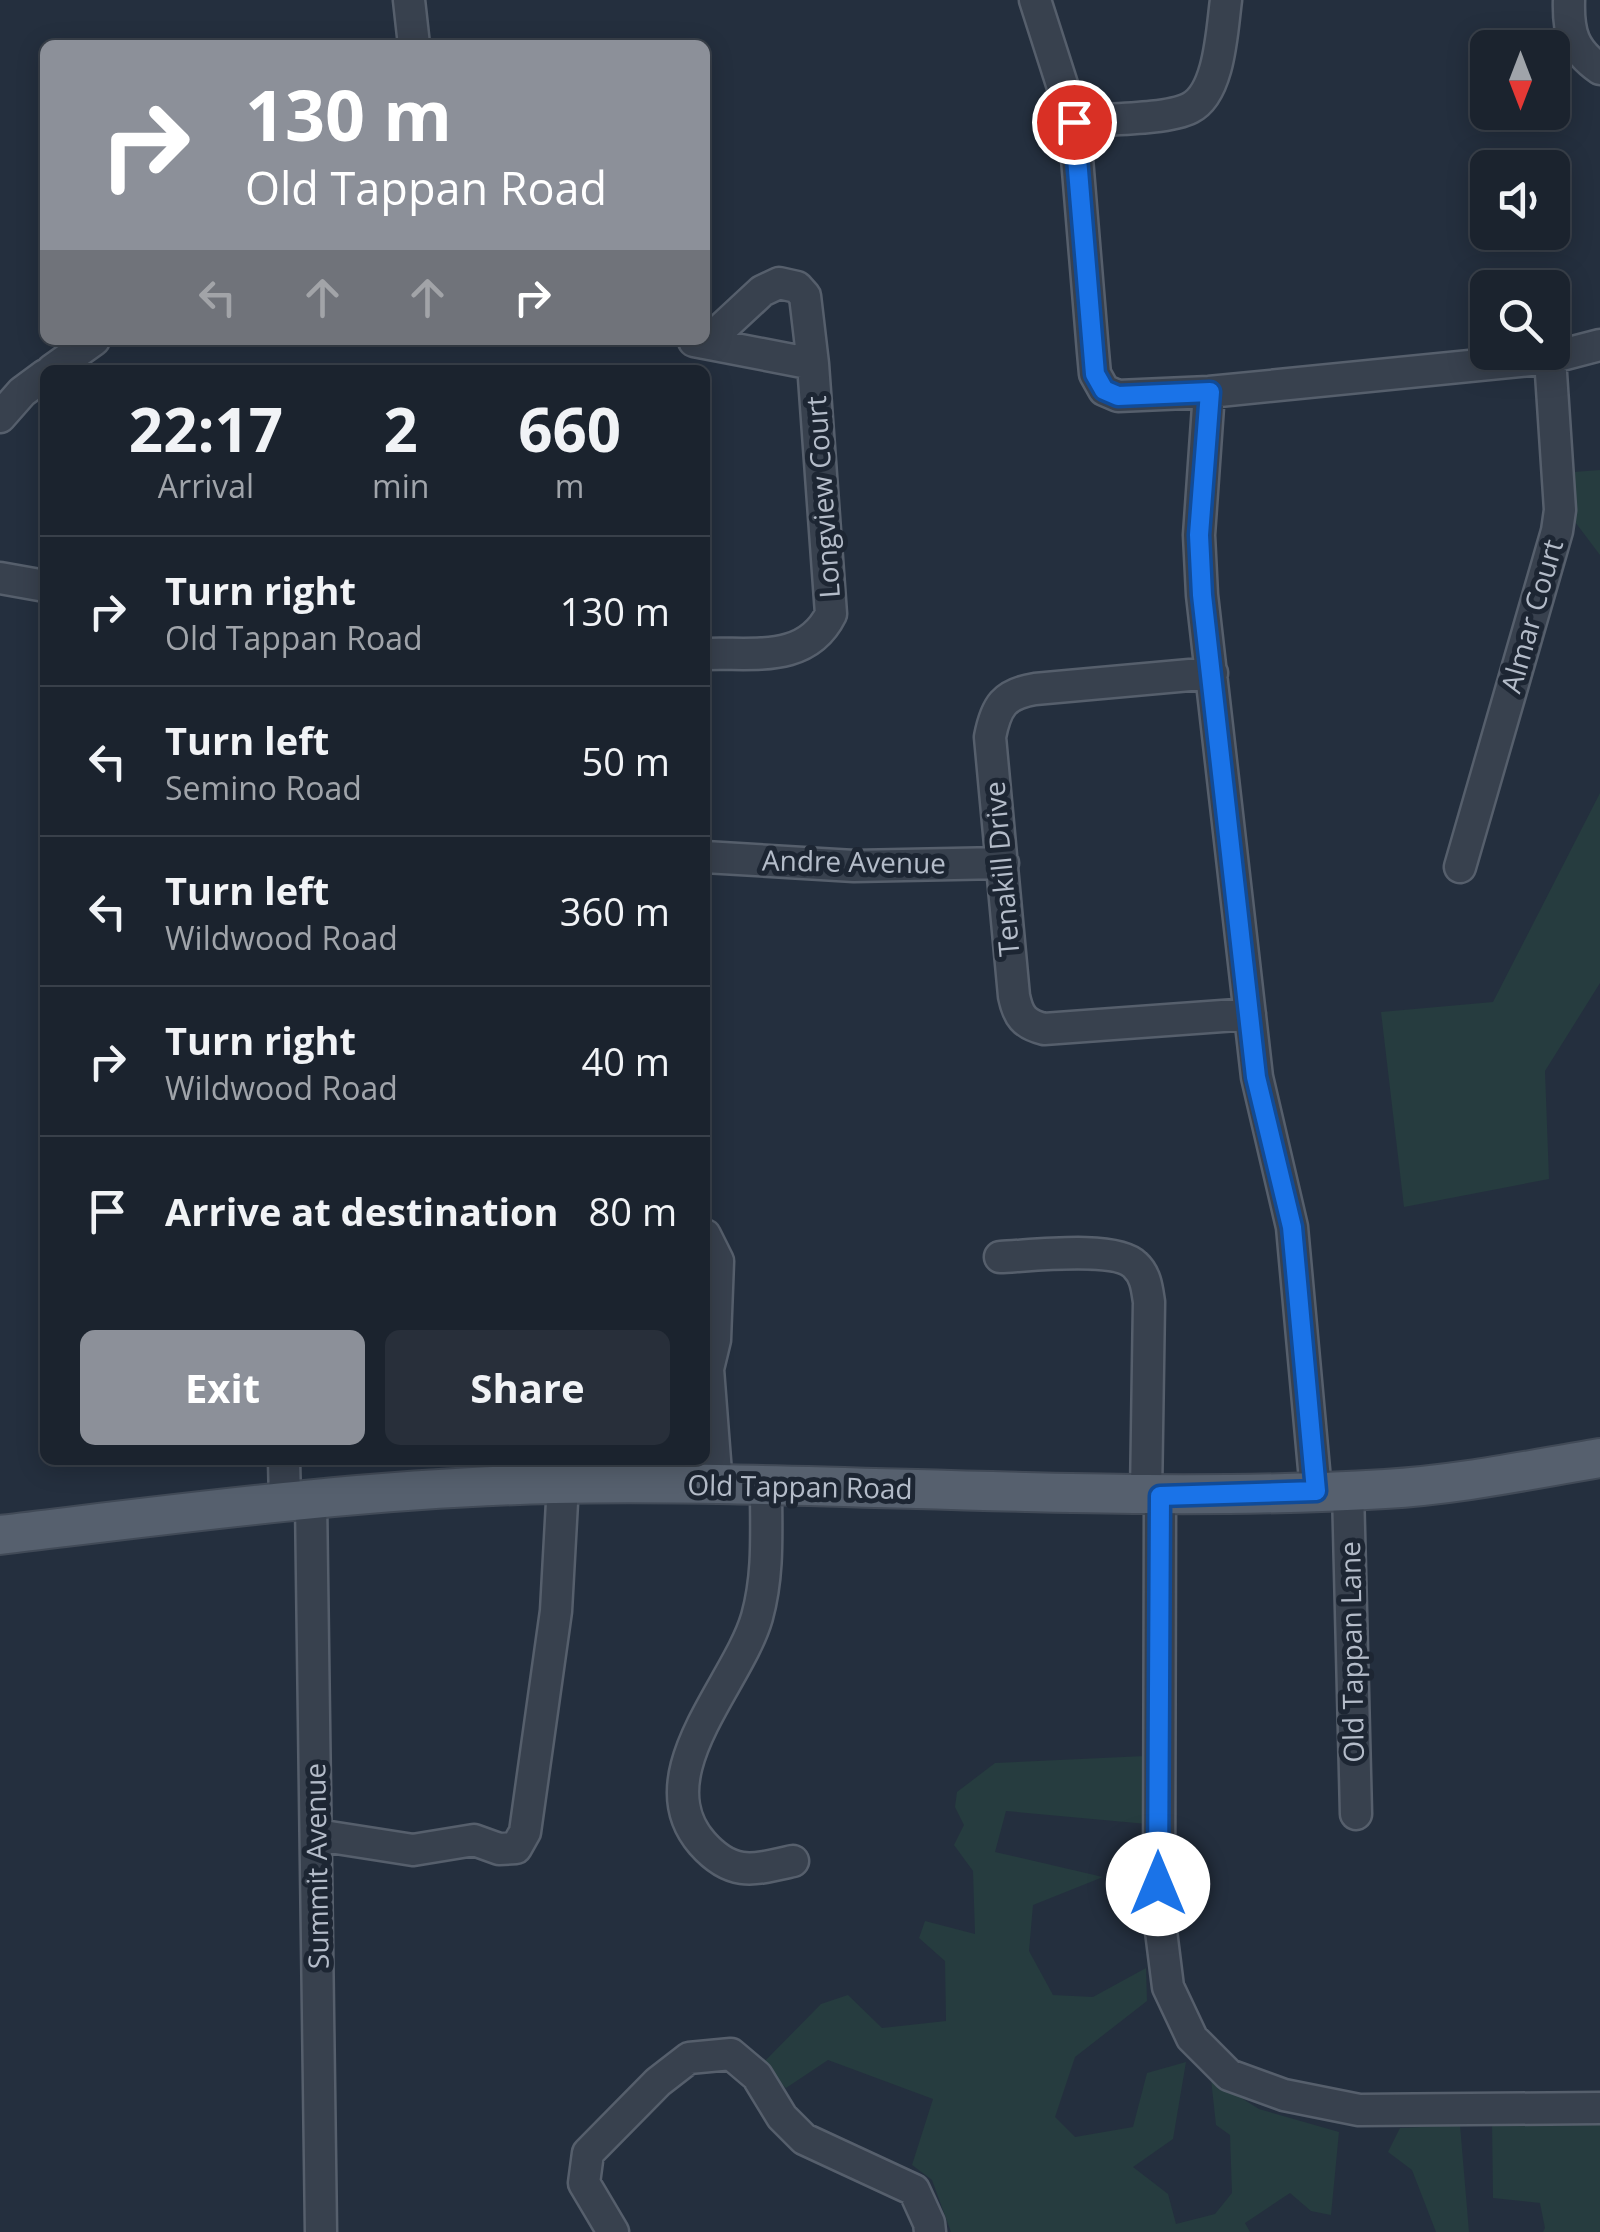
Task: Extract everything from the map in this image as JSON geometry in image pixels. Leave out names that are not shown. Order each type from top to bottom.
[{"type":"main road","name":"Old Tappan Road","points":[[0,1535],[428,1489],[563,1484],[1153,1495],[1332,1491],[1457,1482],[1600,1458]]},
{"type":"street","points":[[409,0],[413,40]]},
{"type":"street","points":[[1036,0],[1074,122],[1095,374],[1104,390],[1118,396],[1210,392],[1470,366]]},
{"type":"street","points":[[1074,122],[1192,108],[1205,94],[1214,74],[1226,0]]},
{"type":"street","points":[[1570,0],[1570,31],[1579,52],[1600,70]]},
{"type":"street","points":[[710,332],[762,291],[779,283],[796,287],[805,296],[814,364]]},
{"type":"street","name":"Longview Court","points":[[710,344],[814,364],[831,614],[823,630],[798,648],[710,654]]},
{"type":"street","points":[[59,365],[87,345]]},
{"type":"street","points":[[1570,353],[1600,345]]},
{"type":"street","name":"Almar Court","points":[[1460,868],[1558,532],[1551,370]]},
{"type":"street","points":[[0,416],[40,379]]},
{"type":"street","name":"Old Tappan Lane","points":[[1210,392],[1199,535],[1202,595],[1256,1077],[1292,1227],[1332,1491],[1356,1814]]},
{"type":"street","points":[[0,578],[40,585]]},
{"type":"street","name":"Tenakill Drive","points":[[1212,674],[1036,689],[1015,692],[1002,704],[993,719],[990,737],[1014,996],[1018,1012],[1029,1026],[1044,1029],[1250,1014]]},
{"type":"street","name":"Andre Avenue","points":[[710,858],[854,866],[1003,863]]},
{"type":"street","points":[[710,1245],[718,1260],[710,1359]]},
{"type":"street","points":[[1000,1256],[1125,1257],[1138,1267],[1145,1280],[1149,1302],[1159,1915],[1168,1988],[1192,2038],[1229,2075],[1284,2095],[1359,2110],[1600,2108]]},
{"type":"street","points":[[710,1395],[717,1486]]},
{"type":"street","name":"Summit Avenue","points":[[286,1465],[298,1501],[317,1836],[321,2232]]},
{"type":"street","points":[[317,1836],[414,1850],[474,1840],[499,1849],[516,1848],[525,1832],[556,1611],[563,1484]]},
{"type":"street","points":[[766,1487],[766,1576],[755,1622],[689,1754],[683,1793],[692,1830],[718,1861],[753,1870],[793,1861]]},
{"type":"street","points":[[613,2232],[584,2183],[588,2152],[658,2082],[689,2058],[731,2054],[757,2076],[782,2117],[804,2139],[914,2190],[930,2232]]},
{"type":"green space","points":[[1600,470],[1600,555],[1560,502],[1560,473]]},
{"type":"green space","points":[[1600,793],[1600,983],[1545,1071],[1549,1179],[1404,1207],[1381,1012],[1493,1002]]},
{"type":"green space","points":[[1145,1756],[1147,1824],[1006,1811],[995,1852],[1103,1877],[1033,1905],[1029,1951],[1053,1995],[1093,1997],[1146,1968],[1147,2001],[1075,2057],[1055,2117],[1075,2137],[1133,2127],[1147,2073],[1186,2062],[1173,2139],[1133,2167],[1168,2194],[1176,2224],[1215,2214],[1232,2193],[1230,2135],[1216,2125],[1211,2079],[1259,2109],[1339,2132],[1331,2215],[1311,2211],[1290,2193],[1245,2223],[1250,2232],[951,2232],[932,2180],[912,2165],[933,2099],[828,2060],[786,2088],[761,2065],[821,2004],[848,1995],[882,2028],[946,2021],[945,1961],[919,1938],[925,1921],[975,1934],[973,1871],[954,1845],[964,1825],[955,1807],[957,1792],[995,1763]]},
{"type":"green space","points":[[1600,2120],[1600,2232],[1543,2232],[1540,2203],[1493,2198],[1492,2121]]},
{"type":"green space","points":[[1460,2125],[1469,2232],[1436,2232],[1412,2170],[1388,2152],[1400,2128]]},
{"type":"route","points":[[1074,122],[1095,374],[1104,390],[1118,396],[1210,392],[1199,535],[1202,595],[1256,1077],[1292,1227],[1316,1491],[1160,1496],[1158,1884]]}]
